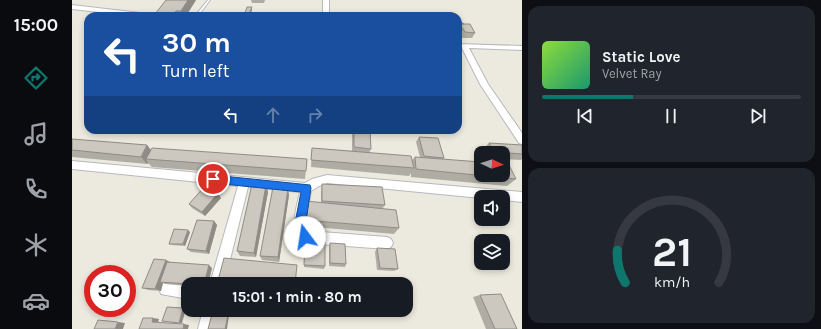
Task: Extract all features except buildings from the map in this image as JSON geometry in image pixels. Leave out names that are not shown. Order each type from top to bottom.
[{"type":"street","points":[[73,7],[83,0]]},
{"type":"street","points":[[326,0],[326,12]]},
{"type":"street","points":[[73,7],[115,12]]},
{"type":"street","points":[[462,46],[522,48]]},
{"type":"street","points":[[462,48],[484,84],[522,140]]},
{"type":"street","points":[[72,165],[306,188],[316,182],[327,179],[522,197]]},
{"type":"street","points":[[219,277],[244,183]]},
{"type":"street","points":[[306,188],[300,228],[302,235],[305,237],[387,243]]},
{"type":"street","points":[[166,289],[181,291]]},
{"type":"street","points":[[205,329],[208,317]]},
{"type":"lane","points":[[199,12],[208,0]]},
{"type":"route","points":[[213,179],[306,188],[300,228],[302,235],[305,237]]}]
